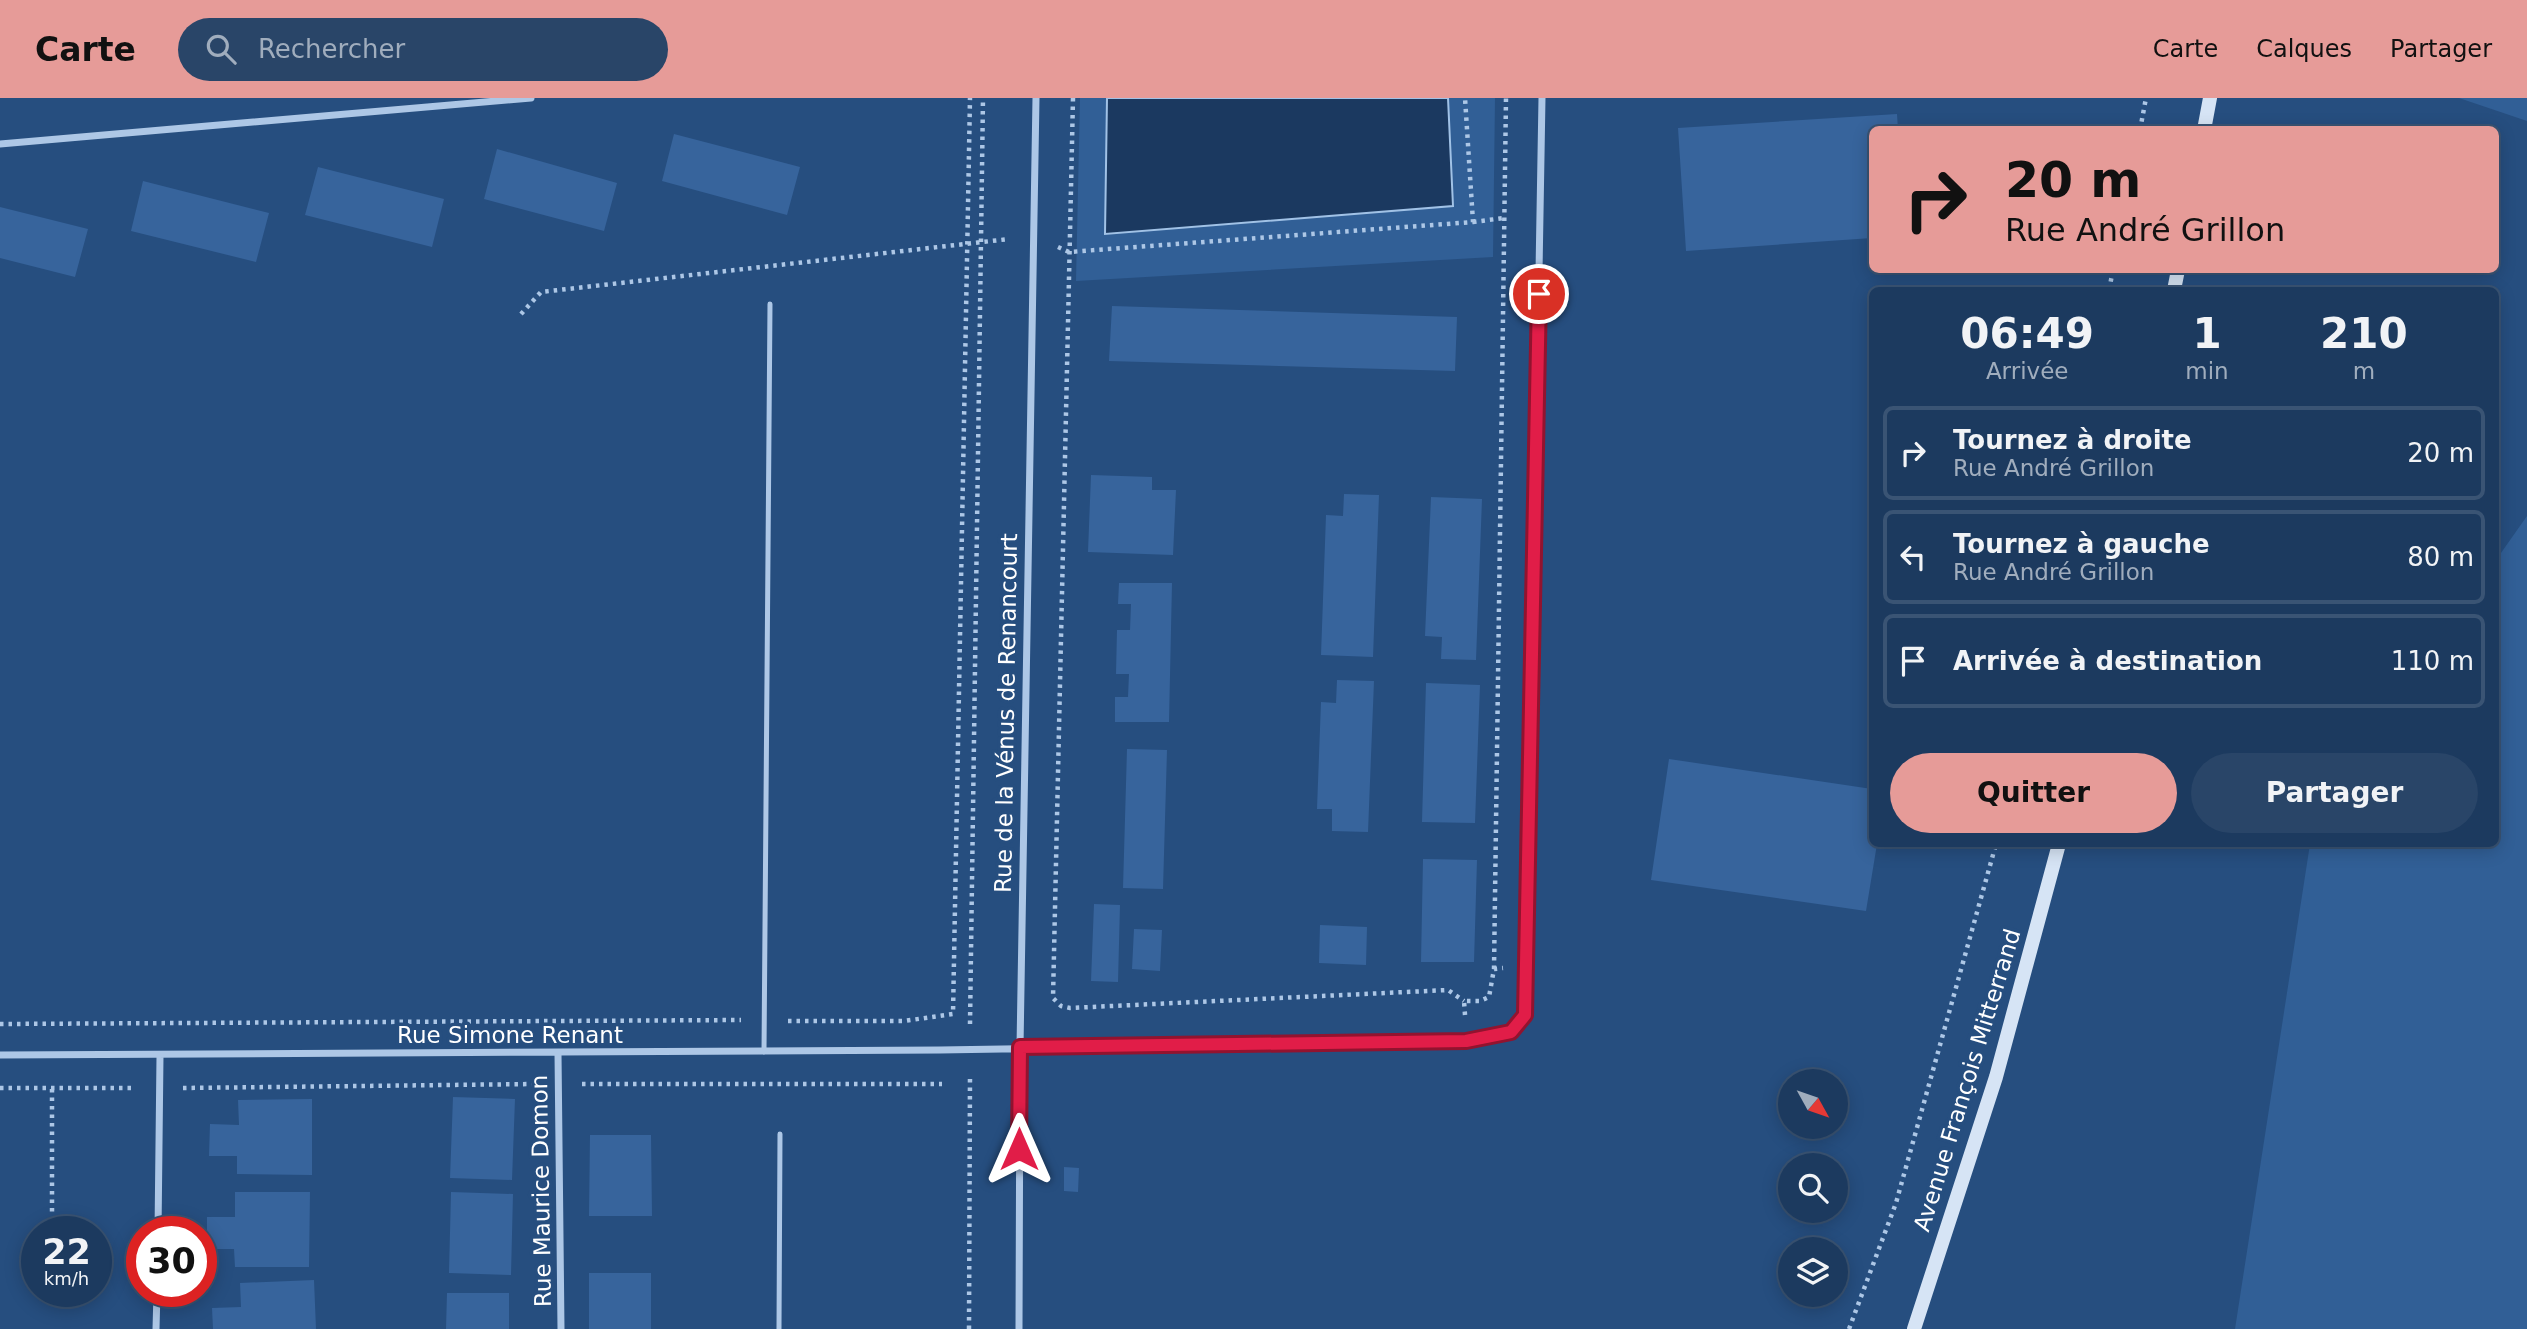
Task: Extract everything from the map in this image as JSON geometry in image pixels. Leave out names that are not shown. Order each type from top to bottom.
[{"type":"main road","points":[[2205,126],[2210,98]]},
{"type":"main road","name":"Avenue François Mitterrand","points":[[1914,1329],[1996,1077],[2058,847]]},
{"type":"street","points":[[0,144],[531,98]]},
{"type":"street","name":"Rue de la Vénus de Renancourt","points":[[1019,1329],[1020,1047],[1036,98]]},
{"type":"street","name":"Rue Simone Renant","points":[[0,1055],[558,1054],[970,1049],[1466,1041],[1511,1032],[1525,1015],[1527,967],[1542,98]]},
{"type":"street","name":"Rue Maurice Domon","points":[[558,1054],[561,1329]]},
{"type":"street","points":[[158,1216],[160,1056]]},
{"type":"street","points":[[156,1329],[157,1307]]},
{"type":"lane","points":[[764,1052],[770,304]]},
{"type":"lane","points":[[779,1329],[780,1134]]},
{"type":"path","points":[[0,1024],[904,1021],[953,1014],[970,98]]},
{"type":"path","points":[[969,1329],[970,1049],[983,98]]},
{"type":"path","points":[[1073,98],[1053,998],[1061,1006],[1070,1008],[1448,990],[1464,1001],[1480,1001],[1489,997],[1494,969],[1506,98]]},
{"type":"path","points":[[2141,126],[2146,98]]},
{"type":"path","points":[[1473,222],[1504,218]]},
{"type":"path","points":[[1849,1329],[1896,1203],[1995,847]]},
{"type":"path","points":[[1494,969],[1527,967]]},
{"type":"path","points":[[1464,1001],[1466,1041]]},
{"type":"path","points":[[0,1088],[942,1084]]},
{"type":"path","points":[[52,1088],[52,1212]]},
{"type":"shaded area","points":[[1080,98],[1495,98],[1493,257],[1076,281]]},
{"type":"shaded area","points":[[1107,98],[1448,98],[1453,206],[1105,234]]},
{"type":"shaded area","points":[[2459,98],[2527,98],[2527,121]]},
{"type":"shaded area","points":[[2527,516],[2527,1329],[2235,1329],[2310,847],[2499,847],[2499,556]]},
{"type":"building","points":[[1897,114],[1898,126],[1869,126],[1869,238],[1686,251],[1678,128]]},
{"type":"building","points":[[674,134],[800,167],[787,215],[662,181]]},
{"type":"building","points":[[497,149],[617,183],[604,231],[484,199]]},
{"type":"building","points":[[318,167],[444,199],[432,247],[305,215]]},
{"type":"building","points":[[143,181],[269,213],[256,262],[131,231]]},
{"type":"building","points":[[0,207],[88,229],[75,277],[0,258]]},
{"type":"building","points":[[1112,306],[1457,317],[1455,371],[1109,361]]},
{"type":"building","points":[[1091,475],[1152,477],[1152,490],[1176,490],[1173,555],[1088,552]]},
{"type":"building","points":[[1344,494],[1379,495],[1373,657],[1321,655],[1326,515],[1343,516]]},
{"type":"building","points":[[1431,497],[1482,499],[1476,660],[1441,659],[1442,637],[1425,636]]},
{"type":"building","points":[[1119,583],[1172,583],[1169,722],[1115,722],[1115,697],[1128,697],[1129,674],[1116,674],[1117,630],[1130,630],[1131,604],[1118,604]]},
{"type":"building","points":[[1337,680],[1374,681],[1368,832],[1332,831],[1332,809],[1317,809],[1321,702],[1336,703]]},
{"type":"building","points":[[1426,683],[1480,685],[1475,823],[1422,822]]},
{"type":"building","points":[[1127,749],[1167,750],[1163,889],[1123,888]]},
{"type":"building","points":[[1669,759],[1869,789],[1869,847],[1877,847],[1866,911],[1651,880]]},
{"type":"building","points":[[1423,859],[1477,860],[1474,962],[1421,962]]},
{"type":"building","points":[[1094,904],[1120,905],[1118,982],[1091,981]]},
{"type":"building","points":[[1320,925],[1367,927],[1366,965],[1319,963]]},
{"type":"building","points":[[1134,929],[1162,930],[1160,971],[1132,969]]},
{"type":"building","points":[[453,1097],[515,1099],[512,1180],[450,1178]]},
{"type":"building","points":[[312,1099],[312,1175],[237,1174],[237,1156],[209,1156],[210,1124],[239,1125],[238,1100]]},
{"type":"building","points":[[590,1135],[651,1135],[652,1216],[589,1216]]},
{"type":"building","points":[[1064,1167],[1079,1168],[1078,1192],[1064,1191]]},
{"type":"building","points":[[235,1192],[310,1192],[309,1267],[235,1267],[234,1249],[217,1249],[217,1217],[235,1217]]},
{"type":"building","points":[[451,1192],[513,1194],[511,1275],[449,1273]]},
{"type":"building","points":[[589,1273],[651,1273],[651,1329],[589,1329]]},
{"type":"building","points":[[314,1280],[316,1329],[213,1329],[212,1308],[241,1307],[240,1283]]},
{"type":"building","points":[[447,1293],[509,1293],[509,1329],[446,1329]]},
{"type":"route","points":[[1019,1149],[1020,1047],[1466,1041],[1511,1032],[1525,1015],[1539,294]]}]
